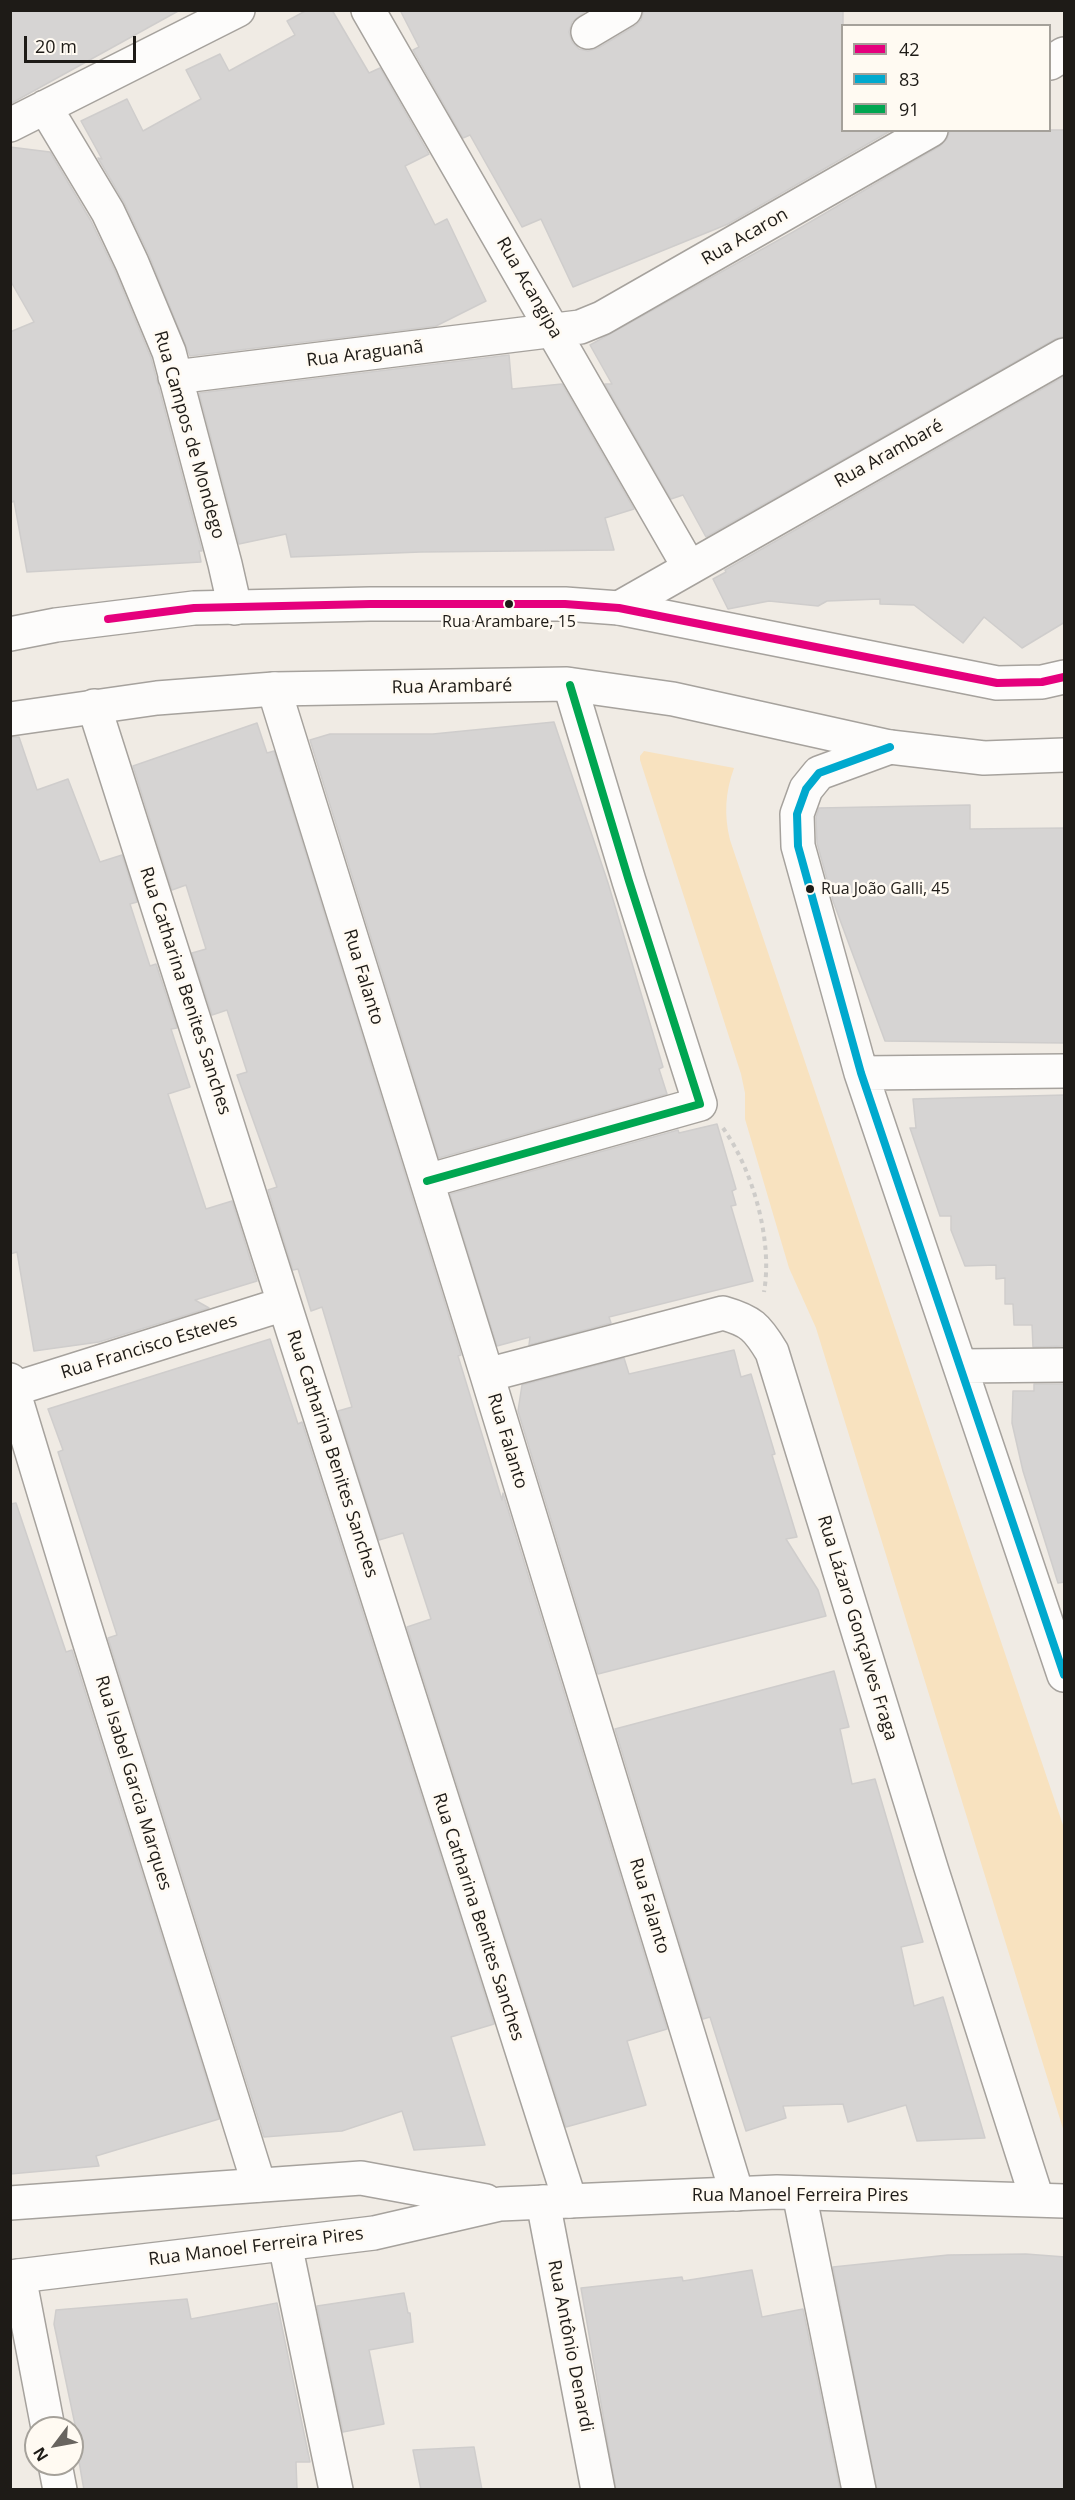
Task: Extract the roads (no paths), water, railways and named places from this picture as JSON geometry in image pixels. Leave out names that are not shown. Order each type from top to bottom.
[{"type":"street","points":[[10,124],[238,10]]},
{"type":"street","name":"Rua Acangipa","points":[[368,10],[689,567]]},
{"type":"street","points":[[588,32],[625,10]]},
{"type":"street","points":[[1051,62],[1065,54]]},
{"type":"street","name":"Rua Campos de Mondego","points":[[45,107],[112,222],[169,352],[235,608]]},
{"type":"street","name":"Rua Acaron","points":[[555,332],[580,327],[602,318],[928,132]]},
{"type":"street","name":"Rua Araguanã","points":[[175,377],[555,332]]},
{"type":"street","name":"Rua Arambaré","points":[[620,609],[689,567],[1065,355]]},
{"type":"street","points":[[10,634],[56,625],[194,608],[370,604],[565,604],[620,609],[997,683],[1042,682],[1065,677]]},
{"type":"street","points":[[427,1181],[700,1104],[570,685]]},
{"type":"street","name":"Rua Arambaré","points":[[10,719],[157,698],[274,689],[570,685],[673,699],[890,747],[984,758],[1065,755]]},
{"type":"street","name":"Rua Falanto","points":[[274,689],[487,1375],[737,2194]]},
{"type":"street","name":"Rua Catharina Benites Sanches","points":[[94,706],[284,1304],[556,2202]]},
{"type":"street","points":[[890,747],[819,773],[806,789],[797,814],[798,846],[861,1073],[1065,1675]]},
{"type":"street","points":[[861,1073],[1065,1071]]},
{"type":"street","name":"Rua Francisco Esteves","points":[[12,1384],[284,1304]]},
{"type":"street","name":"Rua Lázaro Gonçalves Fraga","points":[[487,1375],[723,1313],[741,1318],[758,1328],[772,1352],[932,1871],[1051,2200]]},
{"type":"street","points":[[960,1366],[1065,1365]]},
{"type":"street","name":"Rua Isabel Garcia Marques","points":[[12,1384],[259,2185]]},
{"type":"street","name":"Rua Manoel Ferreira Pires","points":[[10,2203],[361,2178],[500,2204]]},
{"type":"street","points":[[799,2193],[859,2490]]},
{"type":"street","name":"Rua Manoel Ferreira Pires","points":[[15,2276],[374,2233],[500,2204],[799,2193],[1051,2200]]},
{"type":"street","name":"Rua Antônio Denardi","points":[[556,2202],[598,2490]]},
{"type":"street","points":[[285,2244],[336,2490]]},
{"type":"street","points":[[15,2276],[45,2416]]},
{"type":"place","name":"Rua Arambare, 15","points":[[509,604]]},
{"type":"place","name":"Rua João Galli, 45","points":[[810,889]]}]
